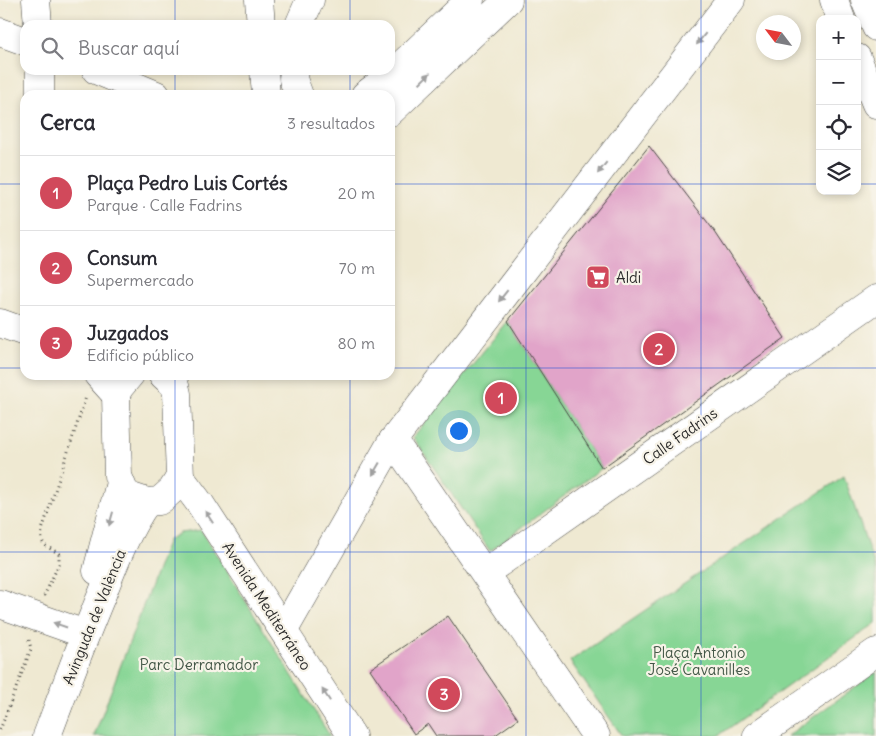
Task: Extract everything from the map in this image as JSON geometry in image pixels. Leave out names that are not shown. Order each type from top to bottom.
[{"type":"street","points":[[36,0],[38,20]]},
{"type":"street","points":[[259,0],[261,20]]},
{"type":"street","points":[[301,20],[310,0]]},
{"type":"street","points":[[395,71],[470,0]]},
{"type":"street","points":[[395,107],[508,0]]},
{"type":"street","points":[[284,630],[393,440],[731,0]]},
{"type":"street","points":[[834,0],[840,15]]},
{"type":"street","points":[[865,0],[876,27]]},
{"type":"street","points":[[0,32],[20,39]]},
{"type":"street","points":[[858,60],[876,104]]},
{"type":"street","points":[[40,75],[40,90]]},
{"type":"street","points":[[108,75],[144,90]]},
{"type":"street","points":[[264,75],[266,90]]},
{"type":"street","points":[[293,75],[297,90]]},
{"type":"street","points":[[372,90],[391,75]]},
{"type":"street","name":"Calle Fadrins","points":[[485,573],[876,299]]},
{"type":"street","points":[[0,323],[20,330]]},
{"type":"street","points":[[93,383],[123,385],[118,476],[128,495],[147,502],[162,498],[172,490],[180,477],[177,394],[173,380]]},
{"type":"street","points":[[393,440],[596,736]]},
{"type":"street","name":"Avenida Mediterráneo","points":[[180,477],[201,505],[352,736]]},
{"type":"street","points":[[0,604],[85,634],[100,555],[113,515],[120,483]]},
{"type":"street","name":"Avinguda de València","points":[[48,736],[85,634],[116,560],[139,513],[147,502]]},
{"type":"street","points":[[757,736],[876,652]]},
{"type":"path","points":[[59,554],[45,547],[41,538],[42,530],[93,383]]},
{"type":"green space","points":[[508,321],[602,468],[490,551],[413,437]]},
{"type":"green space","name":"Plaça Antonio José Cavanilles","points":[[844,476],[876,570],[876,623],[718,736],[622,736],[570,661]]},
{"type":"green space","name":"Parc Derramador","points":[[201,530],[330,736],[94,736],[168,540],[180,533]]},
{"type":"green space","points":[[876,672],[876,736],[787,736]]},
{"type":"building","points":[[649,146],[715,232],[785,338],[602,468],[508,321]]},
{"type":"building","points":[[448,616],[518,719],[494,736],[436,736],[428,724],[414,734],[370,669]]},
{"type":"place","name":"Aldi","points":[[598,277]]},
{"type":"place","name":"Consum","points":[[659,349]]},
{"type":"place","name":"Plaça Pedro Luis Cortés","points":[[501,398]]},
{"type":"place","name":"Juzgados","points":[[444,694]]}]
